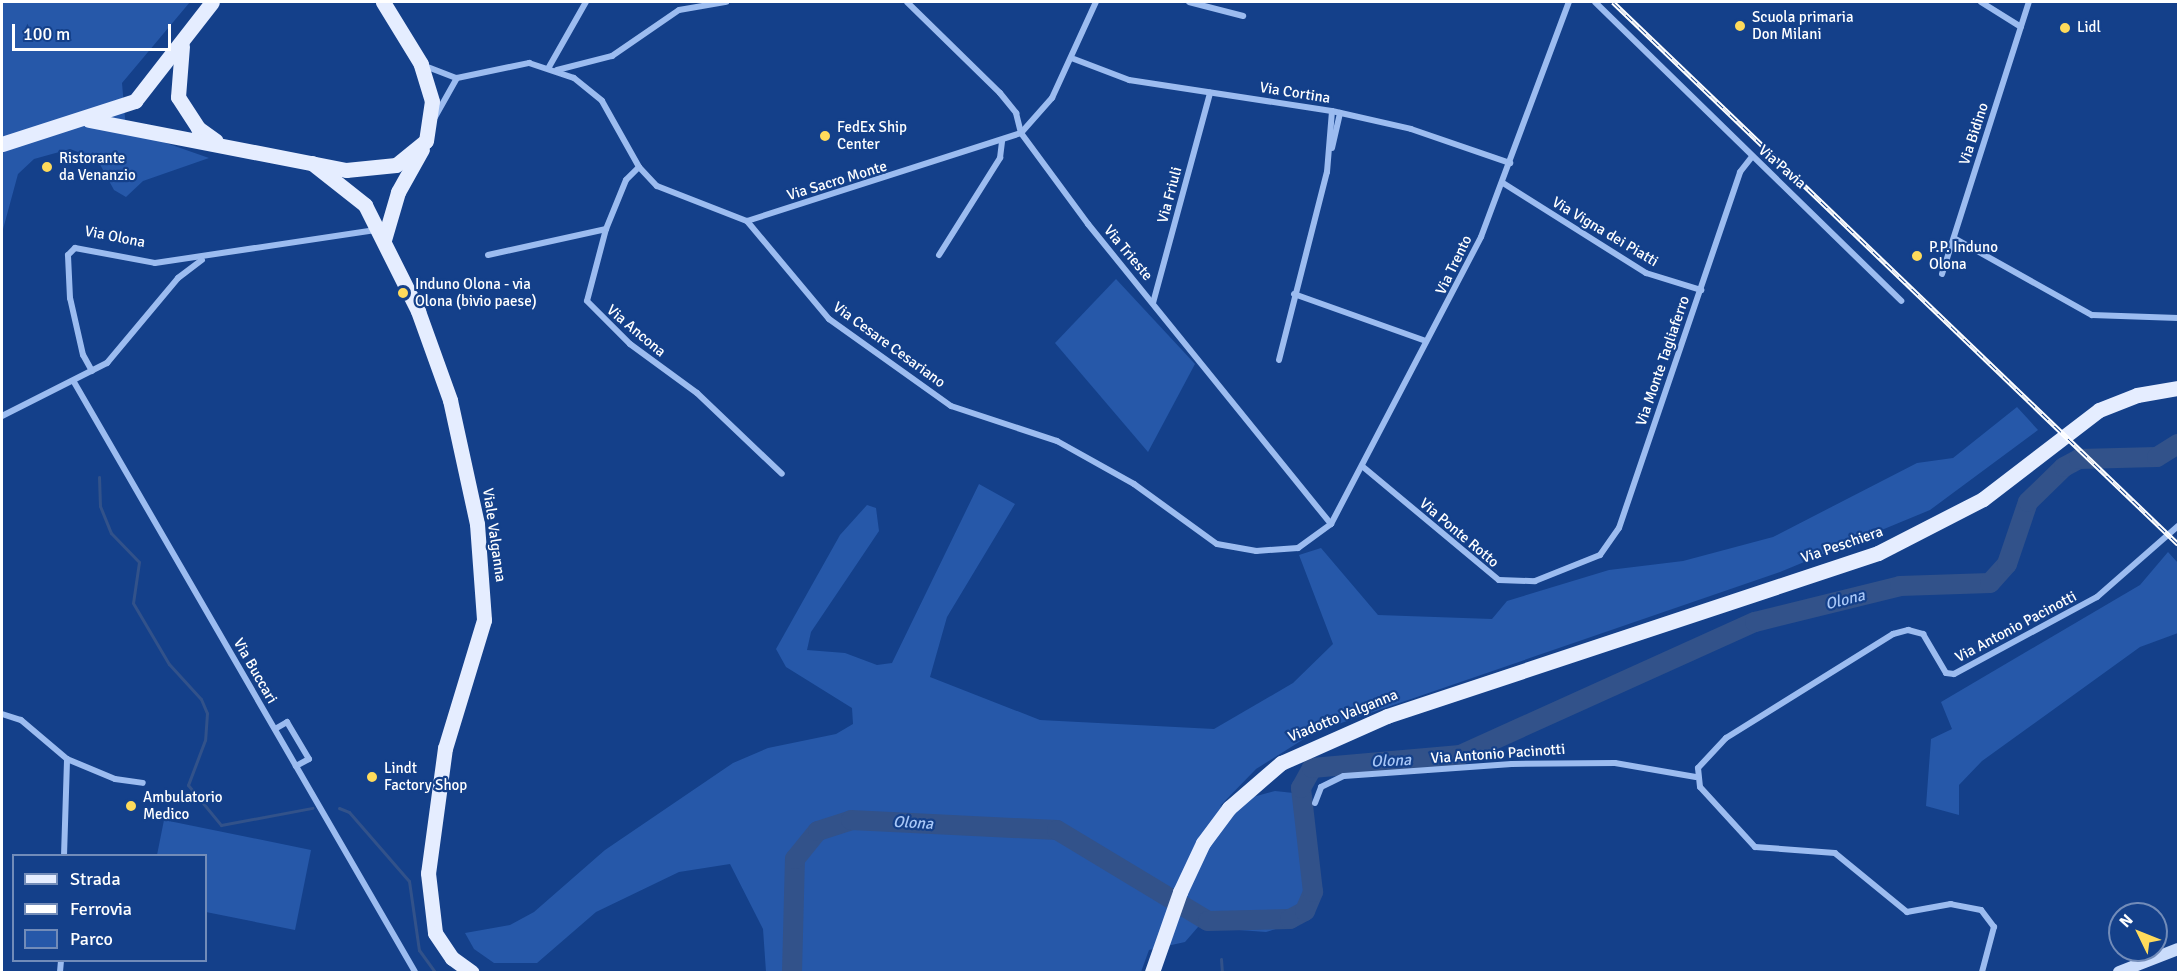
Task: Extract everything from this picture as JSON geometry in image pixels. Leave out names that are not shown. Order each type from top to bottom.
[{"type":"main road","points":[[2,144],[89,120],[135,101],[212,2]]},
{"type":"main road","points":[[382,235],[398,192],[426,141],[432,124],[431,91],[421,64],[383,2]]},
{"type":"main road","points":[[185,38],[177,61],[178,97],[198,128],[220,144]]},
{"type":"main road","points":[[89,120],[312,163],[382,170],[426,141]]},
{"type":"main road","name":"Viale Valganna","points":[[312,163],[343,183],[382,235],[436,354],[484,573],[484,620],[445,748],[428,873],[435,933],[452,958],[471,972]]},
{"type":"main road","name":"Via Peschiera","points":[[1488,682],[1878,553],[1983,499],[2099,410],[2136,395],[2178,388]]},
{"type":"main road","name":"Viadotto Valganna","points":[[1152,972],[1196,857],[1221,816],[1255,782],[1325,740],[1488,682]]},
{"type":"main road","points":[[2119,972],[2178,949]]},
{"type":"street","points":[[549,67],[586,2]]},
{"type":"street","points":[[557,70],[612,56],[679,10],[726,2]]},
{"type":"street","name":"Via Trieste","points":[[907,2],[1000,93],[1016,113],[1021,134],[1153,303],[1331,524]]},
{"type":"street","name":"Via Sacro Monte","points":[[747,221],[1021,134],[1052,98],[1074,59],[1096,2]]},
{"type":"street","points":[[1189,2],[1244,16]]},
{"type":"street","name":"Via Trento","points":[[1331,524],[1423,340],[1452,300],[1503,183],[1569,2]]},
{"type":"street","name":"Via Pavia","points":[[1596,2],[1741,140],[1751,158],[1766,164],[1902,301]]},
{"type":"street","name":"Via Bidino","points":[[1942,273],[2029,2]]},
{"type":"street","points":[[1986,3],[2020,27]]},
{"type":"street","name":"Via Cortina","points":[[1074,59],[1129,80],[1332,111],[1510,163]]},
{"type":"street","points":[[421,64],[457,78],[432,124]]},
{"type":"street","name":"Via Cesare Cesariano","points":[[457,78],[506,65],[549,67],[557,70],[602,101],[639,167],[657,186],[747,221],[829,319],[951,406],[1033,431],[1097,461],[1217,544],[1256,551],[1298,548],[1331,524]]},
{"type":"street","name":"Via Friuli","points":[[1153,303],[1210,93]]},
{"type":"street","points":[[1327,172],[1332,111]]},
{"type":"street","points":[[1279,360],[1340,113]]},
{"type":"street","points":[[939,255],[1000,158],[1002,141]]},
{"type":"street","name":"Via Monte Tagliaferro","points":[[1587,563],[1606,549],[1619,528],[1740,172],[1751,158]]},
{"type":"street","name":"Via Ancona","points":[[639,167],[626,180],[606,230],[587,301],[630,344],[697,393],[782,474]]},
{"type":"street","name":"Via Vigna dei Piatti","points":[[1503,183],[1646,273],[1701,290]]},
{"type":"street","points":[[488,255],[606,230]]},
{"type":"street","name":"Via Olona","points":[[92,371],[74,323],[71,250],[87,247],[155,263],[382,235]]},
{"type":"street","points":[[1954,238],[2092,315],[2178,318]]},
{"type":"street","name":"Via Olona","points":[[2,416],[74,382],[121,351],[178,278],[207,258]]},
{"type":"street","points":[[1294,294],[1423,340]]},
{"type":"street","name":"Via Buccari","points":[[74,382],[415,972]]},
{"type":"street","name":"Via Ponte Rotto","points":[[1362,466],[1493,578],[1527,583],[1587,563]]},
{"type":"street","name":"Via Antonio Pacinotti","points":[[1315,803],[1321,787],[1344,776],[1512,764],[1615,763],[1696,777],[1706,756],[1726,738],[1893,634],[1923,634],[1946,673],[1954,674],[2097,597],[2178,526]]},
{"type":"street","points":[[2,714],[21,720],[67,759],[115,779],[143,783]]},
{"type":"street","points":[[275,729],[287,723],[309,759],[296,766]]},
{"type":"street","points":[[64,854],[67,759]]},
{"type":"street","points":[[1696,777],[1742,838],[1755,846],[1835,853],[1907,912],[1951,904],[1981,910],[1995,927],[1982,972]]},
{"type":"green space","points":[[2,2],[190,2],[122,83],[126,129],[209,158],[143,181],[126,197],[114,190],[97,159],[70,149],[34,159],[18,174],[2,233]]},
{"type":"green space","points":[[1116,279],[1195,364],[1148,452],[1055,343]]},
{"type":"green space","points":[[2017,407],[2038,430],[1930,510],[1780,572],[1315,732],[1256,769],[1220,806],[1275,791],[1312,795],[1317,880],[1309,919],[1266,932],[1198,927],[1185,942],[1149,950],[1141,972],[766,972],[763,929],[730,864],[679,872],[596,912],[537,963],[494,963],[474,949],[465,933],[510,925],[534,912],[605,850],[733,763],[768,748],[836,734],[853,724],[852,708],[786,667],[776,649],[840,535],[867,505],[876,508],[879,531],[811,632],[807,650],[845,653],[877,665],[892,663],[979,484],[1015,504],[947,617],[930,677],[1040,720],[1214,729],[1293,683],[1333,644],[1299,555],[1321,548],[1378,615],[1492,619],[1507,601],[1609,570],[1683,561],[1773,537],[1917,463],[1953,458]]},
{"type":"green space","points":[[2168,552],[2178,563],[2178,633],[2140,647],[1982,761],[1959,785],[1959,815],[1926,806],[1931,739],[1952,729],[1941,702],[2140,585]]},
{"type":"green space","points":[[164,820],[311,850],[295,930],[207,912],[207,854],[157,854]]},
{"type":"waterway","name":"Olona","points":[[792,972],[795,859],[818,831],[851,820],[1057,830],[1208,921],[1290,919],[1305,911],[1313,892],[1301,788],[1312,768],[1460,755],[1755,622],[1900,586],[1990,583],[2007,564],[2028,502],[2064,467],[2079,459],[2157,457],[2178,444]]},
{"type":"waterway","points":[[99,477],[100,506],[111,533],[139,562],[133,603],[169,664],[201,699],[207,713],[205,740],[188,785],[221,825],[312,808]]},
{"type":"waterway","points":[[339,808],[349,812],[409,881],[419,950],[435,972]]},
{"type":"waterway","points":[[1221,959],[1222,972]]},
{"type":"railway","points":[[1613,2],[2178,544]]},
{"type":"place","name":"Scuola primaria Don Milani","points":[[1740,26]]},
{"type":"place","name":"Lidl","points":[[2065,28]]},
{"type":"place","name":"FedEx Ship Center","points":[[825,136]]},
{"type":"place","name":"Ristorante da Venanzio","points":[[47,167]]},
{"type":"place","name":"P.P. Induno Olona","points":[[1917,256]]},
{"type":"place","name":"Induno Olona - via Olona (bivio paese)","points":[[403,293]]},
{"type":"place","name":"Lindt Factory Shop","points":[[372,777]]},
{"type":"place","name":"Ambulatorio Medico","points":[[131,806]]}]
